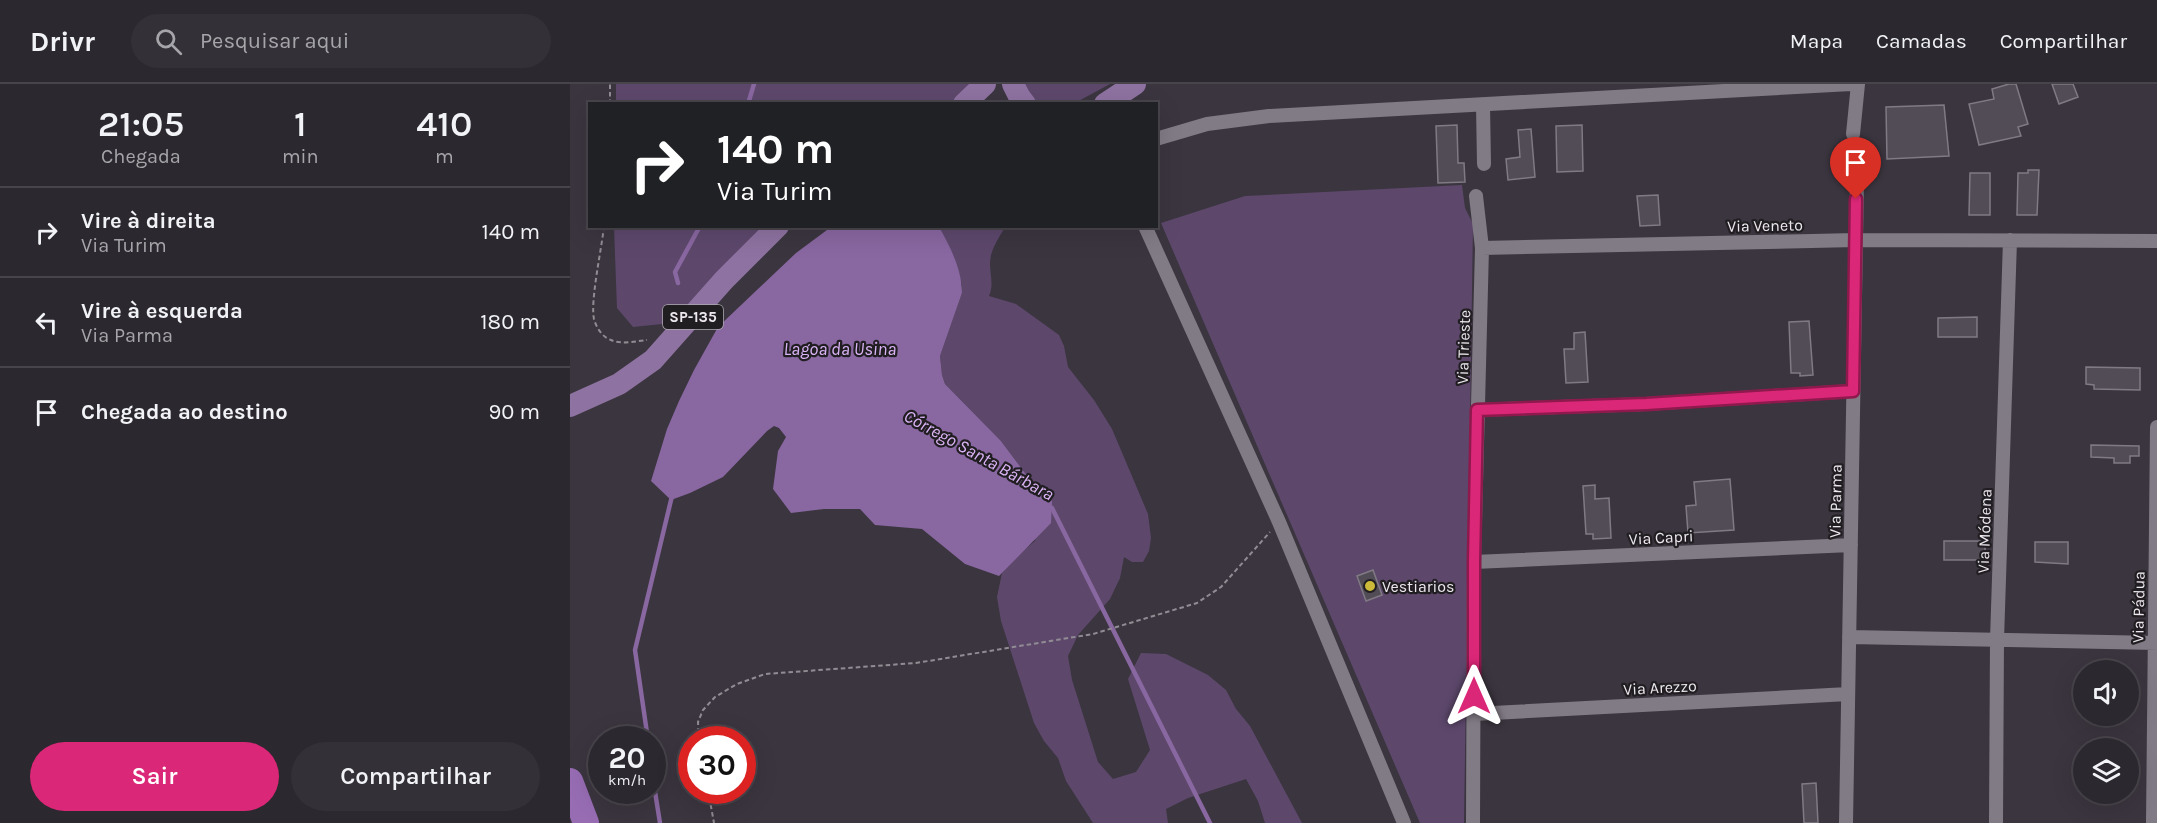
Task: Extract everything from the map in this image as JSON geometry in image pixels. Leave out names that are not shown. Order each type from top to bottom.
[{"type":"highway","points":[[570,781],[586,823]]},
{"type":"main road","points":[[966,102],[985,84]]},
{"type":"main road","points":[[1013,84],[1024,102]]},
{"type":"main road","points":[[1109,102],[1128,92]]},
{"type":"main road","name":"SP-135","points":[[570,404],[597,395],[637,373],[653,360],[724,280],[776,228]]},
{"type":"street","points":[[1158,138],[1207,124],[1269,116],[1851,84]]},
{"type":"street","points":[[1852,134],[1858,84]]},
{"type":"street","points":[[1483,105],[1484,164]]},
{"type":"street","name":"Via Parma","points":[[1846,823],[1857,180]]},
{"type":"street","name":"Via Trieste","points":[[1473,823],[1474,562],[1482,248],[1476,196]]},
{"type":"street","points":[[1146,228],[1279,522],[1404,823]]},
{"type":"street","name":"Via Veneto","points":[[1482,248],[1856,240],[2157,241]]},
{"type":"street","name":"Via Módena","points":[[1996,823],[1997,640],[2010,240]]},
{"type":"street","points":[[1477,410],[1646,404],[1853,391]]},
{"type":"street","name":"Via Pádua","points":[[2153,823],[2157,427]]},
{"type":"street","name":"Via Capri","points":[[1474,562],[1851,545]]},
{"type":"street","points":[[1849,638],[2156,643]]},
{"type":"street","name":"Via Arezzo","points":[[1474,714],[1848,694]]},
{"type":"path","points":[[610,84],[610,102]]},
{"type":"path","points":[[604,228],[594,301],[594,318],[600,333],[611,341],[626,342],[647,340],[682,329]]},
{"type":"path","points":[[698,726],[703,710],[715,697],[737,684],[765,674],[916,663],[1093,634],[1197,603],[1221,587],[1279,522]]},
{"type":"path","points":[[711,804],[714,823]]},
{"type":"shaded area","points":[[616,84],[985,84],[965,102],[616,102]]},
{"type":"shaded area","points":[[1020,84],[1110,84],[1077,102],[1032,102]]},
{"type":"shaded area","points":[[1462,185],[1465,208],[1473,224],[1464,823],[1420,823],[1161,223],[1245,196]]},
{"type":"shaded area","points":[[614,228],[777,228],[682,329],[662,324],[633,327],[617,308]]},
{"type":"shaded area","points":[[939,228],[1004,228],[990,258],[992,284],[989,296],[1016,304],[1059,335],[1064,346],[1068,367],[1094,400],[1112,429],[1148,514],[1151,538],[1149,551],[1143,562],[1132,562],[1124,557],[1120,578],[1110,599],[1078,635],[1068,656],[1072,680],[1098,762],[1113,779],[1136,772],[1150,750],[1128,679],[1141,653],[1166,654],[1208,675],[1226,690],[1236,709],[1250,726],[1302,823],[1265,823],[1258,801],[1246,779],[1188,798],[1166,809],[1168,823],[1093,823],[1066,781],[1058,758],[1044,741],[1034,723],[1001,621],[997,597],[1002,573],[1035,541],[1040,493],[1001,441],[945,384],[942,375],[940,356],[962,293],[962,284]]},
{"type":"water","name":"Lagoa da Usina","points":[[830,228],[940,228],[955,258],[962,293],[940,356],[945,384],[1001,441],[1040,493],[1052,501],[1051,523],[999,576],[965,564],[922,529],[875,525],[860,509],[824,509],[791,513],[773,489],[778,451],[786,437],[779,428],[774,426],[723,477],[690,493],[671,500],[651,481],[667,429],[679,401],[718,327],[796,253]]},
{"type":"building","points":[[2016,84],[2028,124],[2018,127],[2021,136],[1979,145],[1969,104],[1994,99],[1992,89]]},
{"type":"building","points":[[2052,84],[2073,84],[2078,97],[2059,104]]},
{"type":"building","points":[[1944,105],[1949,156],[1887,159],[1886,107]]},
{"type":"building","points":[[1457,125],[1458,163],[1464,163],[1465,182],[1438,183],[1436,126]]},
{"type":"building","points":[[1582,125],[1583,171],[1557,172],[1556,126]]},
{"type":"building","points":[[1531,129],[1535,177],[1508,180],[1506,159],[1520,157],[1518,130]]},
{"type":"building","points":[[2028,170],[2039,170],[2037,215],[2017,215],[2018,173],[2028,173]]},
{"type":"building","points":[[1970,173],[1990,173],[1990,215],[1969,215]]},
{"type":"building","points":[[1658,195],[1660,225],[1640,226],[1637,196]]},
{"type":"building","points":[[1977,317],[1977,337],[1938,337],[1938,318]]},
{"type":"building","points":[[1809,321],[1813,375],[1800,376],[1800,373],[1791,373],[1789,322]]},
{"type":"building","points":[[1585,332],[1588,382],[1566,383],[1564,349],[1574,349],[1574,333]]},
{"type":"building","points":[[2086,367],[2140,368],[2140,390],[2094,389],[2094,385],[2086,384]]},
{"type":"building","points":[[2091,445],[2139,446],[2139,456],[2130,456],[2130,463],[2114,463],[2114,458],[2091,457]]},
{"type":"building","points":[[1730,479],[1734,530],[1688,533],[1686,506],[1696,505],[1694,482]]},
{"type":"building","points":[[1595,485],[1595,499],[1609,498],[1611,538],[1593,539],[1593,534],[1586,534],[1583,486]]},
{"type":"building","points":[[1944,541],[1985,541],[1985,560],[1944,560]]},
{"type":"building","points":[[2035,542],[2068,542],[2068,564],[2035,562]]},
{"type":"building","name":"Vestiarios","points":[[1373,570],[1382,595],[1366,601],[1357,576]]},
{"type":"building","points":[[1816,783],[1818,823],[1804,823],[1802,784]]},
{"type":"waterway","name":"Córrego Santa Bárbara","points":[[749,102],[754,84]]},
{"type":"waterway","name":"Córrego Santa Bárbara","points":[[678,283],[675,272],[699,228]]},
{"type":"waterway","points":[[646,726],[635,650],[672,496]]},
{"type":"waterway","name":"Córrego Santa Bárbara","points":[[1048,505],[1052,508],[1210,823]]},
{"type":"waterway","points":[[657,804],[660,823]]},
{"type":"place","name":"Vestiarios","points":[[1370,586]]},
{"type":"route","points":[[1474,696],[1477,410],[1646,404],[1853,391],[1856,199]]}]
